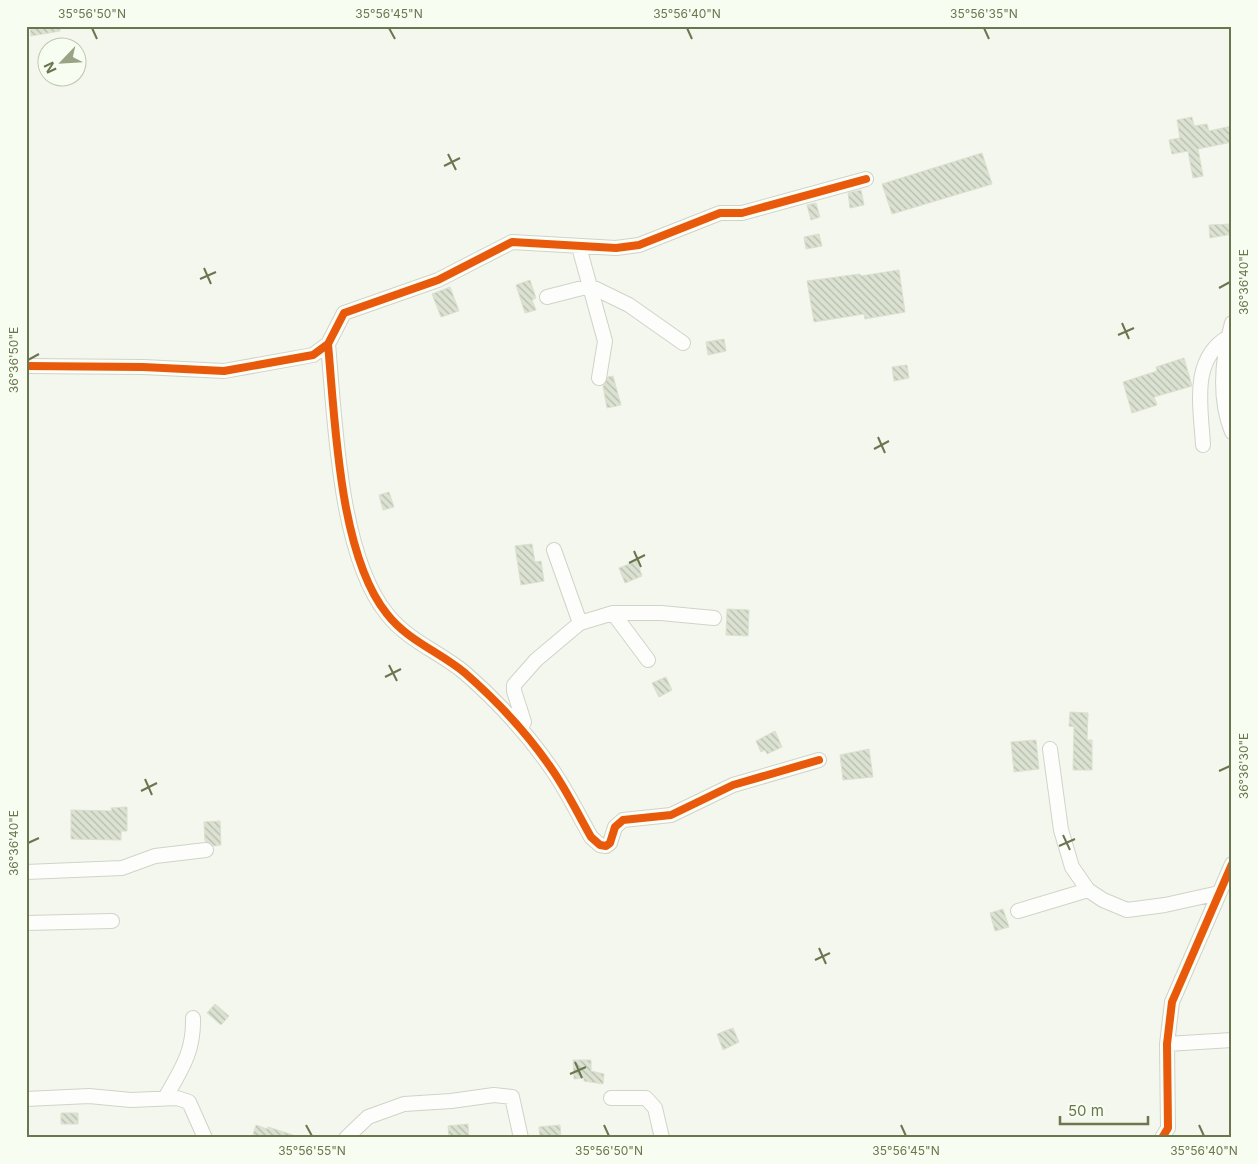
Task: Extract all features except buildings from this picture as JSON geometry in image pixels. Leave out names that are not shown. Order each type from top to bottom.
[{"type":"street","points":[[26,366],[224,370],[313,355],[328,344],[344,313],[438,280],[512,242],[616,248],[639,245],[720,213],[742,213],[866,180]]},
{"type":"street","points":[[579,247],[605,341],[599,378]]},
{"type":"street","points":[[547,297],[590,286],[629,305],[683,344]]},
{"type":"street","points":[[1232,323],[1222,384],[1232,432]]},
{"type":"street","points":[[1203,445],[1200,382],[1208,357],[1216,344],[1229,340]]},
{"type":"street","points":[[328,344],[335,424],[348,517],[354,546],[366,578],[387,614],[417,642],[464,672],[520,728],[552,769],[591,837],[600,845],[606,846],[610,843],[615,827],[623,820],[671,815],[700,803],[733,785],[819,760]]},
{"type":"street","points":[[554,550],[580,623]]},
{"type":"street","points":[[520,728],[524,722],[514,691],[514,685],[536,660],[580,623],[613,613],[661,613],[714,618]]},
{"type":"street","points":[[613,613],[648,660]]},
{"type":"street","points":[[1050,749],[1061,830],[1072,867],[1088,890],[1103,900],[1127,910],[1165,905],[1219,892]]},
{"type":"street","points":[[26,872],[122,868],[155,856],[206,850]]},
{"type":"street","points":[[1162,1138],[1168,1128],[1167,1044],[1172,1002],[1232,864]]},
{"type":"street","points":[[1018,911],[1088,890]]},
{"type":"street","points":[[26,923],[112,921]]},
{"type":"street","points":[[166,1098],[190,1054],[194,1035],[193,1018]]},
{"type":"street","points":[[1167,1044],[1232,1040]]},
{"type":"street","points":[[346,1138],[368,1117],[404,1104],[451,1101],[494,1095],[512,1097],[522,1138]]},
{"type":"street","points":[[26,1098],[89,1096],[131,1100],[177,1098],[189,1102],[205,1138]]},
{"type":"street","points":[[611,1098],[646,1098],[655,1108],[662,1138]]},
{"type":"cycle path","points":[[26,366],[143,367],[224,371],[313,355],[328,344],[344,313],[438,280],[512,242],[616,248],[639,245],[720,213],[742,213],[866,179]]},
{"type":"cycle path","points":[[328,344],[333,410],[342,485],[349,523],[359,558],[371,589],[395,623],[414,639],[465,673],[511,718],[551,768],[591,837],[600,845],[606,846],[610,843],[615,827],[623,820],[671,815],[733,785],[819,760]]},
{"type":"cycle path","points":[[1162,1138],[1168,1128],[1167,1044],[1172,1002],[1232,864]]}]
